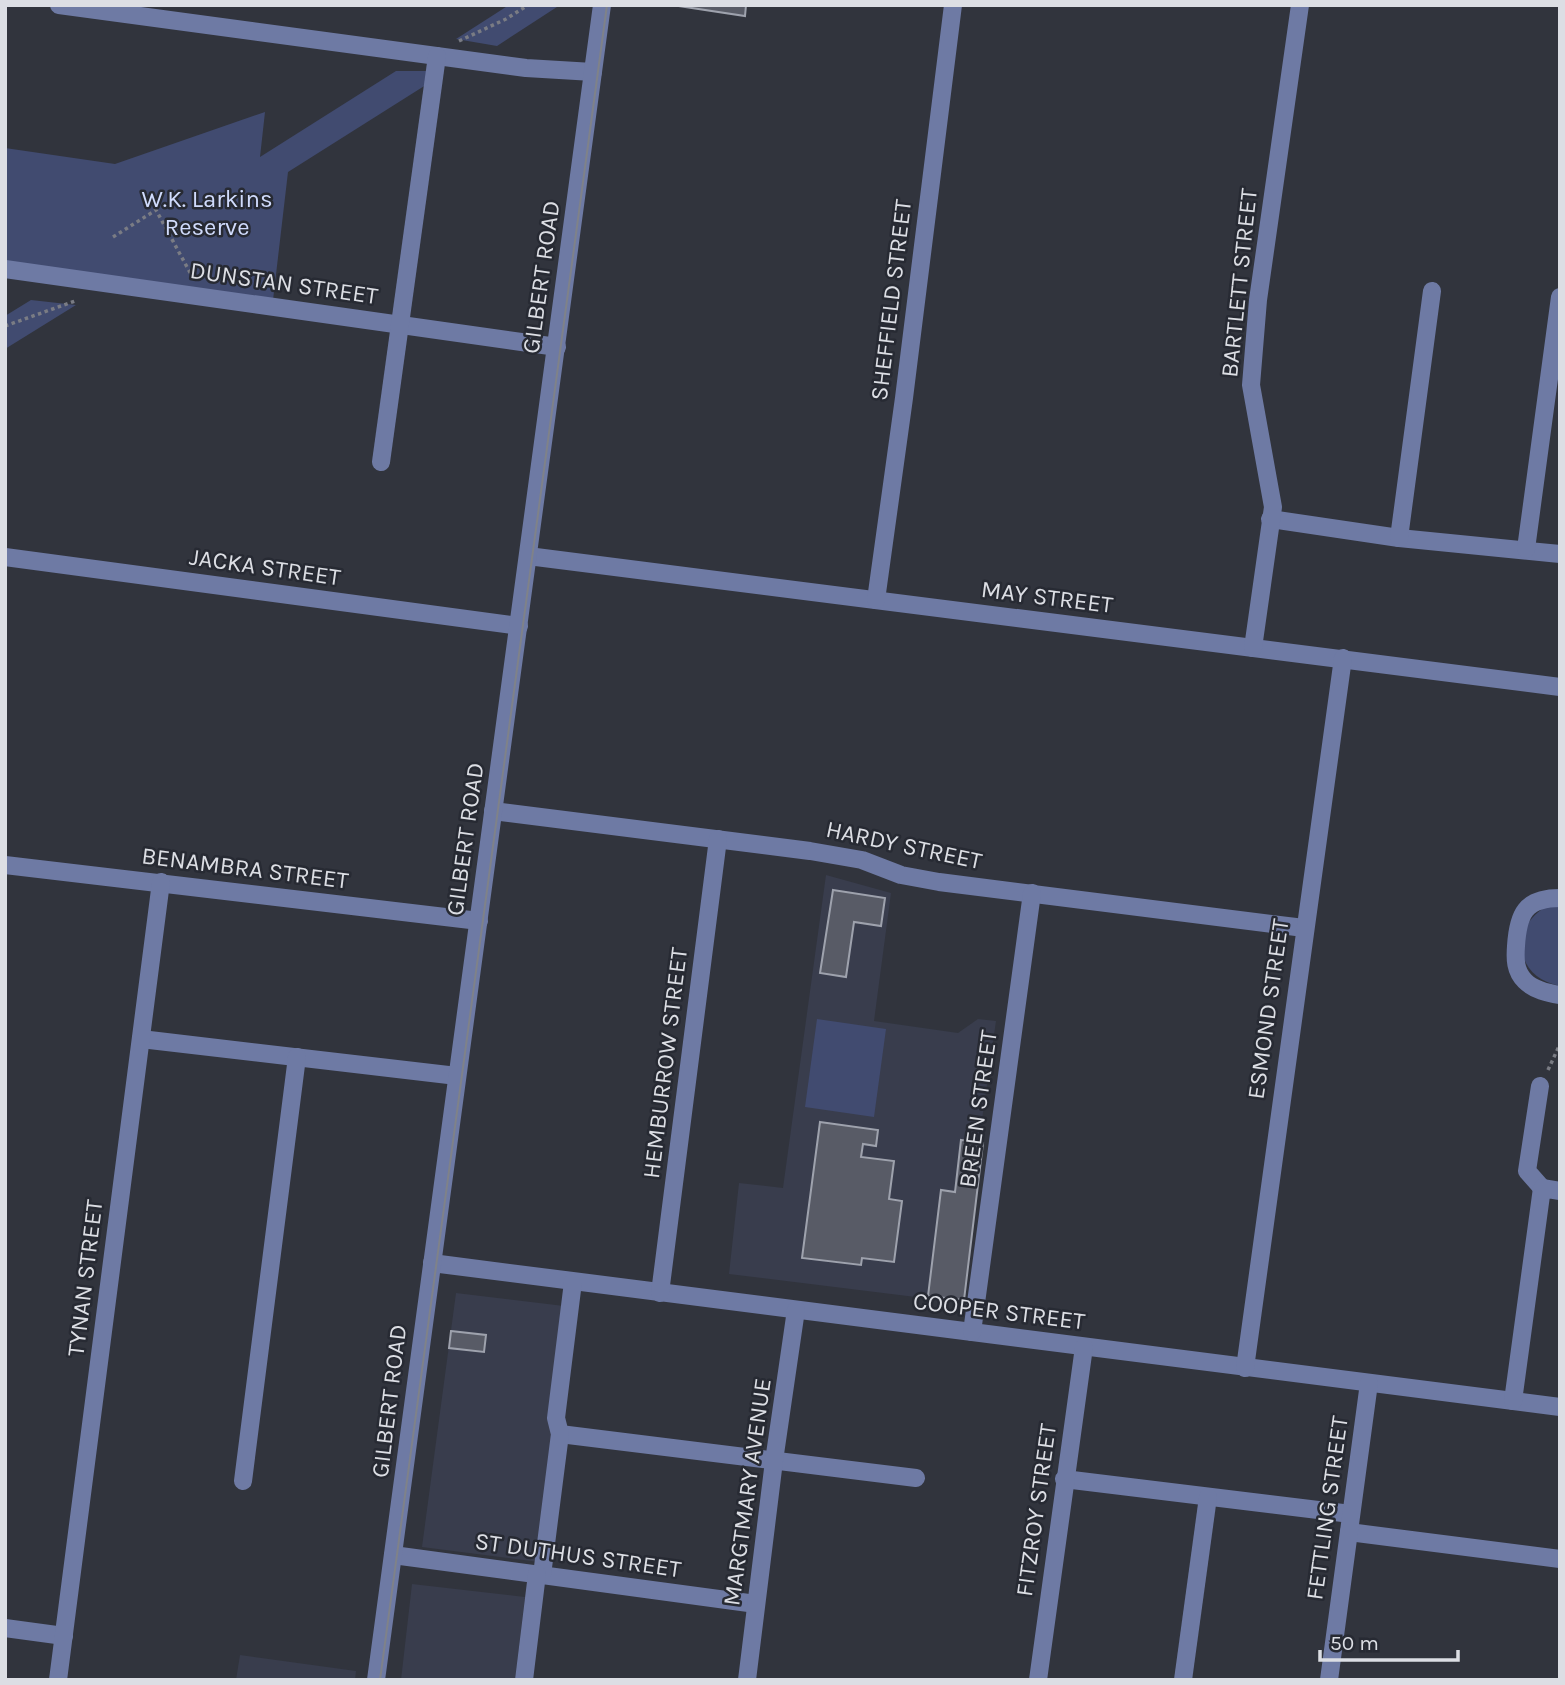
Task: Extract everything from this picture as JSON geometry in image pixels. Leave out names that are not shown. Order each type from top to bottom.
[{"type":"street","points":[[59,5],[526,68],[566,79],[593,77]]},
{"type":"street","name":"GILBERT ROAD","points":[[376,1680],[603,5]]},
{"type":"street","name":"SHEFFIELD STREET","points":[[876,600],[953,5]]},
{"type":"street","name":"BARTLETT STREET","points":[[1253,648],[1273,507],[1251,385],[1258,300],[1300,5]]},
{"type":"street","points":[[381,461],[437,56]]},
{"type":"street","name":"DUNSTAN STREET","points":[[5,270],[557,347]]},
{"type":"street","points":[[1399,538],[1432,291]]},
{"type":"street","points":[[1526,549],[1553,405],[1560,297]]},
{"type":"street","points":[[1270,519],[1399,538],[1560,554]]},
{"type":"street","name":"MAY STREET","points":[[528,556],[1560,687]]},
{"type":"street","name":"JACKA STREET","points":[[5,557],[519,626]]},
{"type":"street","name":"ESMOND STREET","points":[[1245,1368],[1343,658]]},
{"type":"street","name":"HARDY STREET","points":[[494,811],[810,851],[862,860],[901,875],[1304,928]]},
{"type":"street","name":"HEMBURROW STREET","points":[[660,1293],[718,839]]},
{"type":"street","name":"BENAMBRA STREET","points":[[5,864],[479,921]]},
{"type":"street","name":"TYNAN STREET","points":[[58,1680],[161,882]]},
{"type":"street","name":"BREEN STREET","points":[[972,1332],[1032,894]]},
{"type":"street","points":[[1560,898],[1535,901],[1522,913],[1517,926],[1515,954],[1517,970],[1528,984],[1560,995]]},
{"type":"street","points":[[141,1039],[457,1076]]},
{"type":"street","points":[[243,1480],[297,1057]]},
{"type":"street","points":[[1513,1401],[1551,1189],[1527,1171],[1540,1086]]},
{"type":"street","name":"COOPER STREET","points":[[432,1263],[1560,1407]]},
{"type":"street","points":[[524,1680],[560,1434],[556,1418],[573,1282]]},
{"type":"street","name":"MARGTMARY AVENUE","points":[[747,1680],[796,1310]]},
{"type":"street","name":"FITZROY STREET","points":[[1038,1680],[1084,1346]]},
{"type":"street","name":"FETTLING STREET","points":[[1332,1679],[1369,1383]]},
{"type":"street","points":[[560,1434],[916,1478]]},
{"type":"street","points":[[1064,1479],[1208,1497],[1560,1559]]},
{"type":"street","points":[[1183,1680],[1208,1497]]},
{"type":"street","name":"ST DUTHUS STREET","points":[[393,1555],[756,1604]]},
{"type":"street","points":[[5,1628],[64,1636]]},
{"type":"path","points":[[460,41],[528,5]]},
{"type":"path","points":[[113,237],[156,210],[193,278]]},
{"type":"path","points":[[5,326],[75,301]]},
{"type":"path","points":[[1540,1086],[1560,1044]]},
{"type":"shaded area","points":[[826,875],[891,893],[874,1021],[958,1033],[978,1019],[996,1021],[956,1302],[729,1274],[739,1183],[783,1188]]},
{"type":"shaded area","points":[[456,1293],[564,1306],[547,1563],[422,1547]]},
{"type":"shaded area","points":[[412,1584],[525,1597],[515,1680],[401,1680]]},
{"type":"shaded area","points":[[240,1655],[356,1671],[355,1680],[236,1680]]},
{"type":"green space","points":[[509,5],[560,5],[497,46],[456,39]]},
{"type":"green space","name":"W.K. Larkins Reserve","points":[[396,71],[431,71],[429,83],[288,172],[273,300],[5,262],[5,148],[115,164],[265,112],[260,157]]},
{"type":"green space","points":[[31,300],[76,305],[5,349],[5,316]]},
{"type":"green space","points":[[1547,906],[1560,906],[1560,986],[1545,981],[1534,973],[1526,963],[1522,951],[1526,927],[1535,915]]},
{"type":"green space","points":[[817,1019],[886,1029],[874,1117],[805,1107]]},
{"type":"building","points":[[672,5],[746,5],[745,16]]},
{"type":"building","points":[[833,890],[885,898],[881,926],[854,922],[846,977],[820,973]]},
{"type":"building","points":[[820,1122],[878,1130],[876,1146],[863,1144],[861,1157],[894,1161],[889,1199],[902,1201],[894,1262],[862,1258],[861,1265],[802,1258]]},
{"type":"building","points":[[961,1140],[983,1143],[964,1300],[928,1296],[941,1190],[955,1192]]},
{"type":"building","points":[[451,1331],[486,1335],[484,1352],[449,1348]]},
{"type":"tram line","points":[[380,1680],[607,5]]}]
